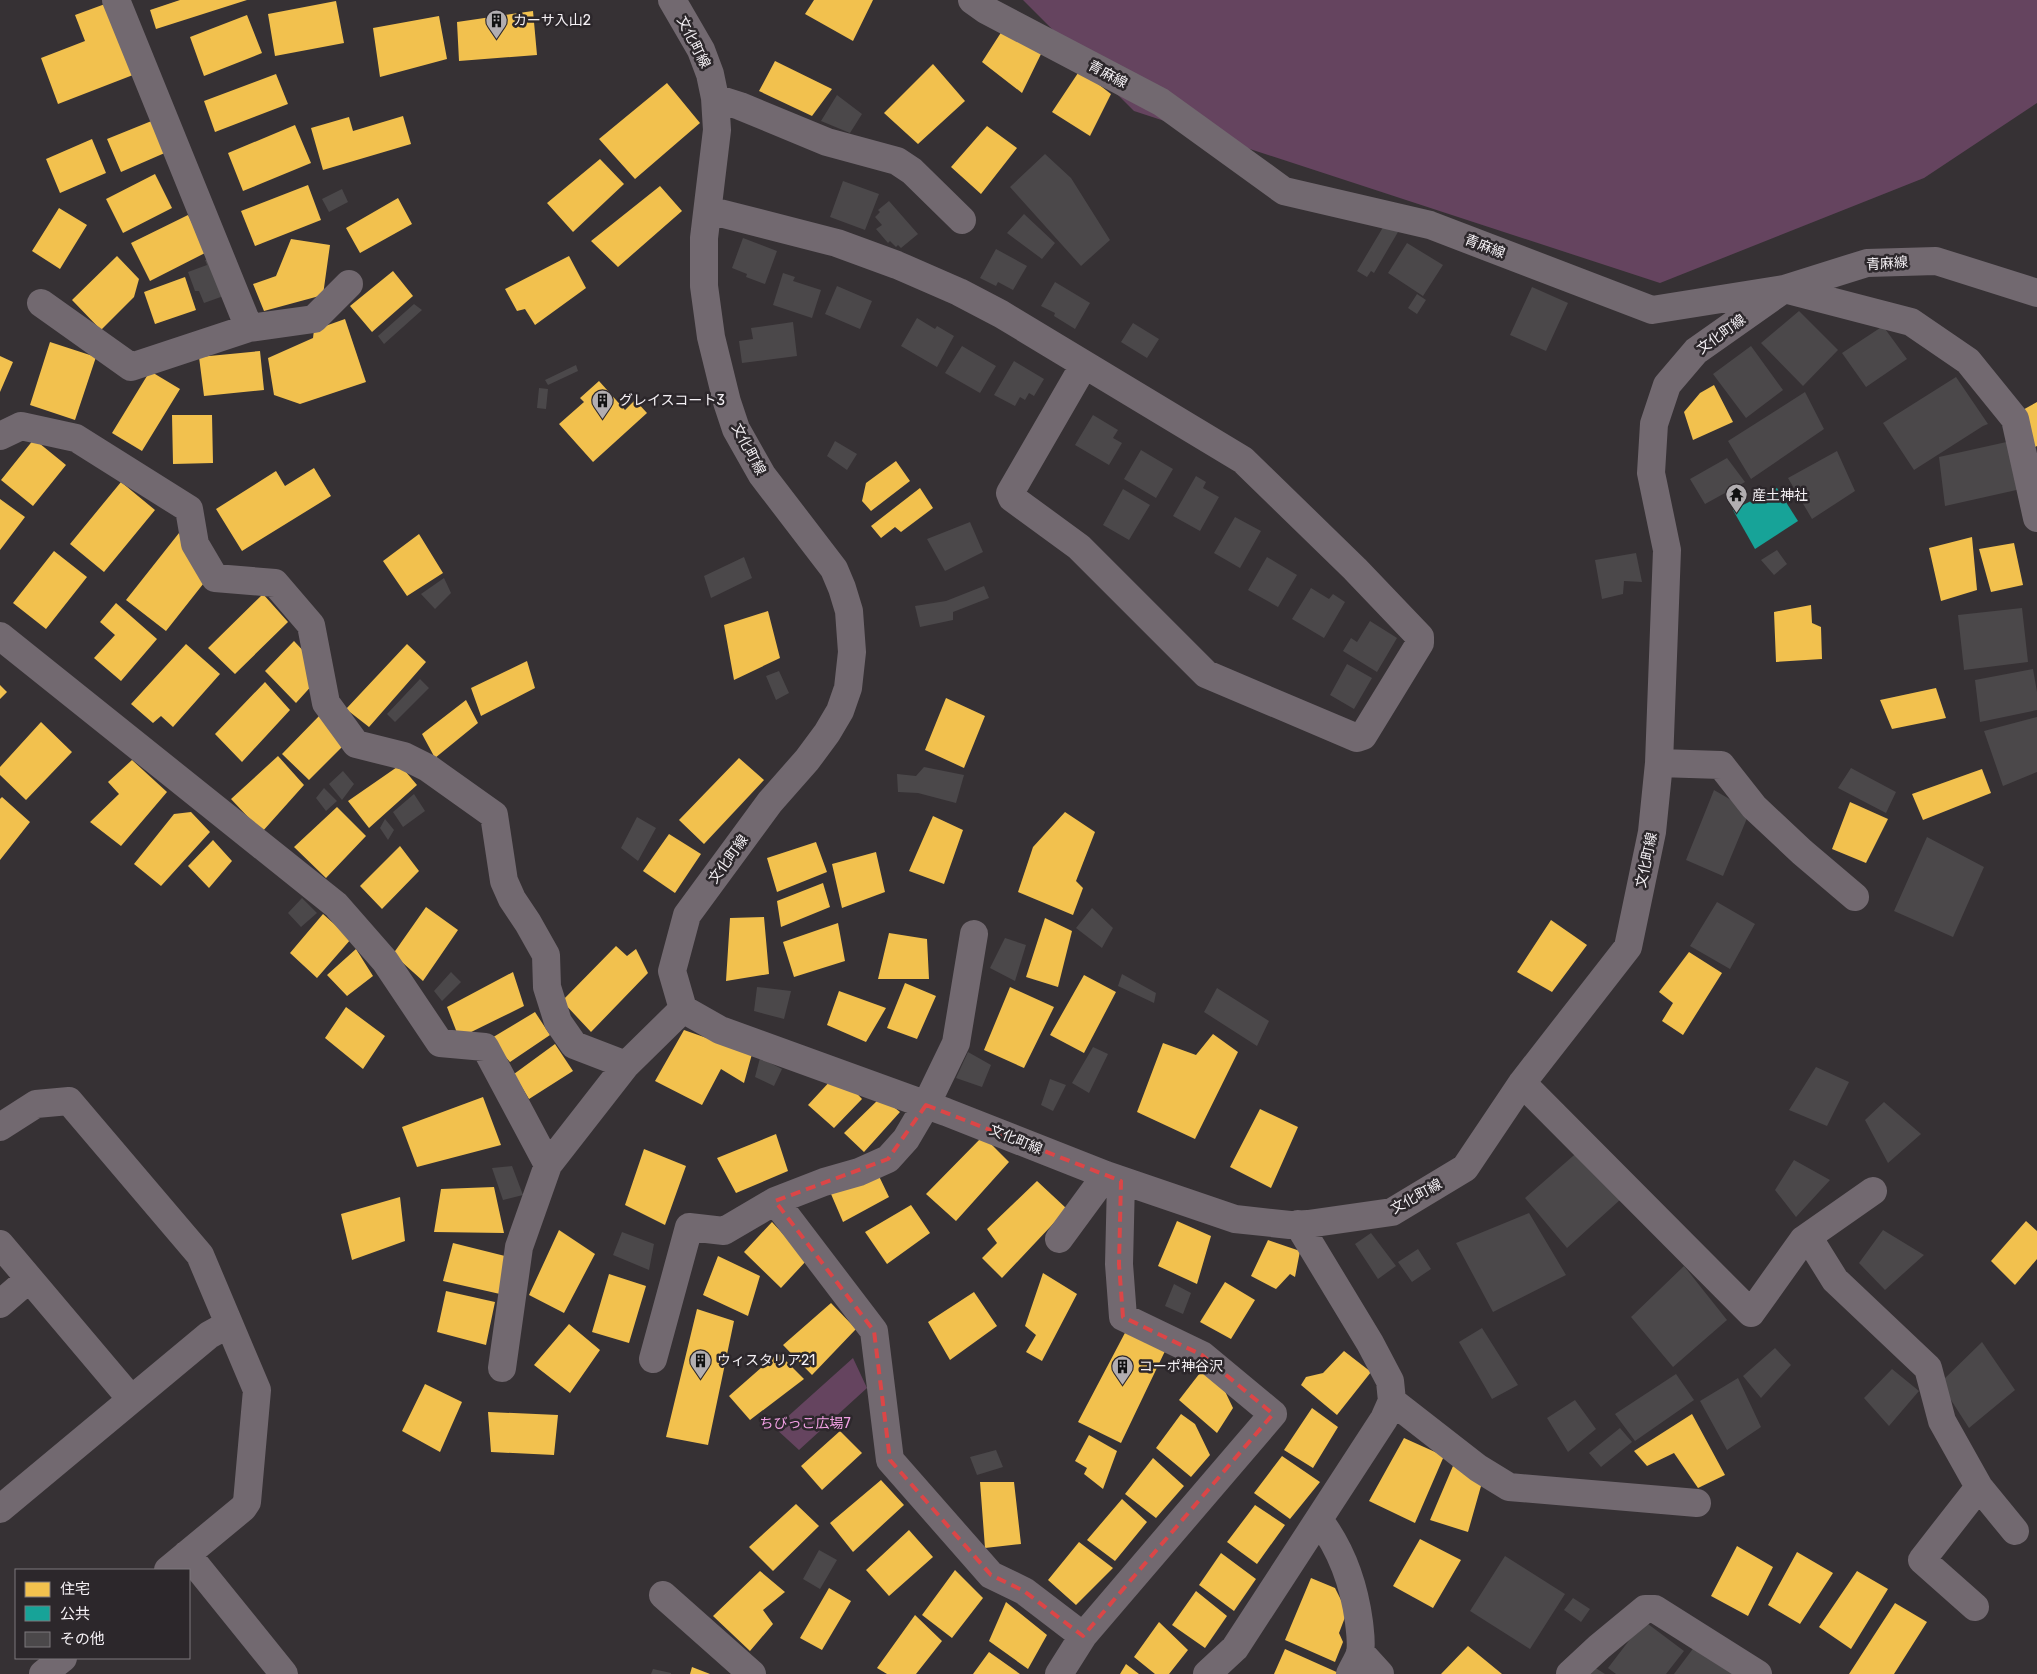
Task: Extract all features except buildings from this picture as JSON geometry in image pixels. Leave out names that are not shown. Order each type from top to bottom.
[{"type":"street","points":[[116,0],[249,328]]},
{"type":"street","name":"文化町線","points":[[672,0],[701,50],[710,74],[715,98],[717,130],[704,238],[704,286],[711,337],[726,402],[740,437],[762,475],[834,569],[849,611],[852,652],[848,688],[840,711],[807,760],[770,802],[687,915],[672,971],[683,1009],[720,1030],[926,1105],[1113,1178],[1235,1219],[1298,1224],[1392,1212],[1465,1168],[1522,1083],[1628,947],[1652,832],[1659,763],[1667,550],[1651,473],[1654,424],[1667,385],[1696,351],[1784,290]]},
{"type":"street","name":"青麻線","points":[[972,0],[986,10],[1160,102],[1284,191],[1430,226],[1652,310],[1784,290],[1867,263],[1936,261],[2037,294]]},
{"type":"street","points":[[715,98],[740,106],[827,142],[897,161],[912,171],[962,220]]},
{"type":"street","points":[[708,210],[837,244],[898,265],[959,292],[1000,314],[1243,460],[1355,569],[1420,637],[1420,643],[1363,736],[1357,738],[1206,674],[1079,547],[1012,498],[1010,493],[1084,365]]},
{"type":"street","points":[[42,303],[131,367],[249,328],[314,319],[349,284]]},
{"type":"street","points":[[1784,290],[1911,322],[1968,361],[2015,419],[2037,518]]},
{"type":"street","points":[[0,436],[21,426],[76,438],[188,509],[195,544],[216,578],[275,583],[311,625],[326,703],[356,744],[404,756],[428,768],[494,816],[504,881],[512,900],[528,923],[546,955],[547,987],[558,1022],[574,1045],[626,1065]]},
{"type":"street","points":[[0,636],[336,905],[385,961],[440,1043],[485,1047],[548,1166]]},
{"type":"street","points":[[1659,763],[1721,765],[1754,807],[1802,852],[1855,897]]},
{"type":"street","points":[[652,1359],[689,1227],[724,1231],[775,1201],[824,1182],[859,1172],[888,1159],[906,1139],[926,1105],[956,1043],[974,934]]},
{"type":"street","points":[[502,1368],[520,1247],[548,1166],[626,1065],[683,1009]]},
{"type":"street","points":[[1522,1083],[1751,1313],[1804,1240],[1873,1191]]},
{"type":"street","points":[[0,1127],[36,1104],[68,1101],[200,1255],[257,1390],[247,1502],[243,1508],[177,1562]]},
{"type":"street","points":[[1059,1239],[1113,1178]]},
{"type":"street","points":[[1060,1674],[1083,1636],[1273,1414],[1202,1355],[1123,1317],[1113,1178]]},
{"type":"street","points":[[775,1201],[874,1330],[890,1460],[991,1575],[1024,1590],[1083,1636]]},
{"type":"street","points":[[1207,1674],[1235,1648],[1384,1419],[1392,1401],[1390,1382],[1370,1343],[1298,1224]]},
{"type":"street","points":[[1804,1240],[1814,1248],[1835,1280],[1928,1368],[1942,1421],[1980,1487],[2015,1531]]},
{"type":"street","points":[[0,1244],[131,1399]]},
{"type":"street","points":[[0,1304],[30,1279]]},
{"type":"street","points":[[0,1509],[209,1335],[229,1324]]},
{"type":"street","points":[[1392,1401],[1478,1468],[1509,1486],[1697,1503]]},
{"type":"street","points":[[1975,1607],[1922,1560],[1980,1487]]},
{"type":"street","points":[[1318,1520],[1329,1533],[1340,1552],[1356,1602],[1361,1635],[1355,1663],[1380,1674]]},
{"type":"street","points":[[190,1576],[284,1674]]},
{"type":"street","points":[[663,1595],[752,1674]]},
{"type":"street","points":[[1570,1674],[1645,1609],[1655,1609],[1758,1674]]},
{"type":"street","points":[[43,1674],[62,1659]]},
{"type":"highlighted area","points":[[926,1105],[1121,1181],[1119,1264],[1123,1317],[1202,1355],[1273,1414],[1083,1636],[1024,1591],[991,1575],[890,1460],[874,1331],[775,1201],[888,1159]]},
{"type":"green space","points":[[1023,0],[2037,0],[2037,103],[1924,178],[1660,283],[1134,111]]},
{"type":"green space","name":"ちびっこ広場7","points":[[853,1358],[867,1388],[799,1450],[775,1428]]},
{"type":"place","name":"カーサ入山2","points":[[497,39]]},
{"type":"place","name":"グレイスコート3","points":[[603,419]]},
{"type":"place","name":"産土神社","points":[[1736,514]]},
{"type":"place","name":"ウィスタリア21","points":[[701,1379]]},
{"type":"place","name":"コーポ神谷沢","points":[[1123,1385]]}]
